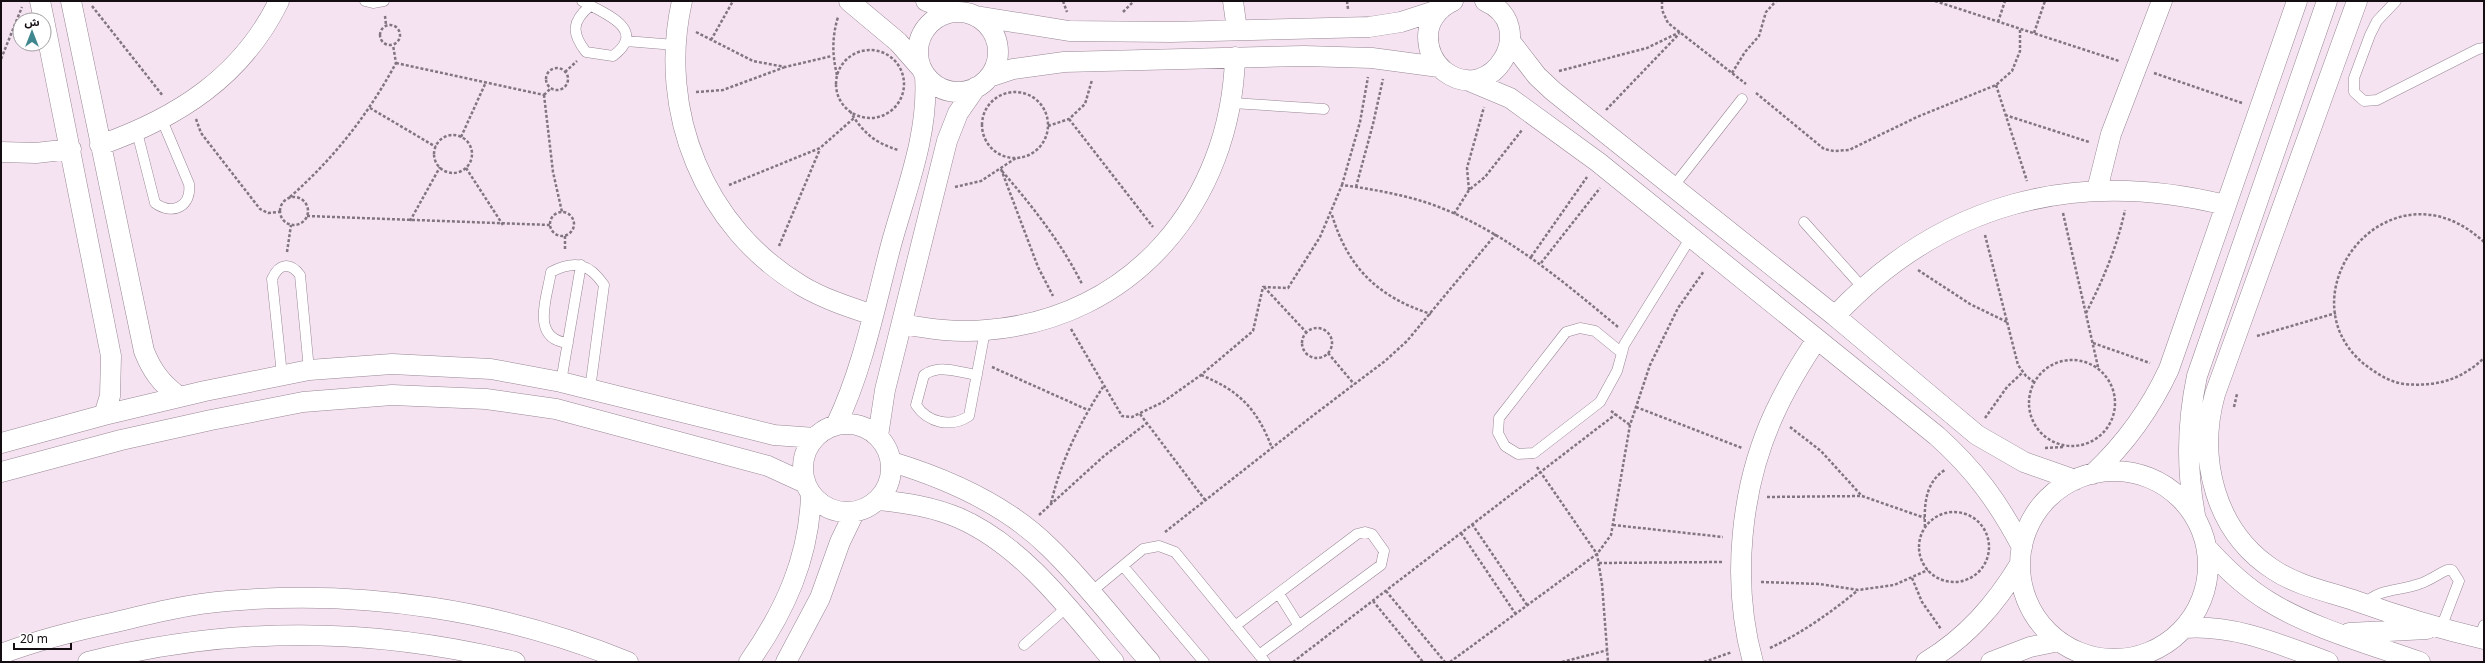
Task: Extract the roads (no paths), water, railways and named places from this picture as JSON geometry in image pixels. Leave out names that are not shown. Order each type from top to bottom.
[{"type":"street","points":[[40,1],[42,12]]},
{"type":"street","points":[[71,1],[144,351],[155,374],[162,384],[178,396]]},
{"type":"street","points":[[100,145],[137,132],[176,112],[217,82],[240,58],[261,32],[279,1]]},
{"type":"street","points":[[682,1],[677,23],[675,45],[676,93],[682,128],[694,161],[710,193],[727,220],[771,265],[802,287],[836,303],[872,315]]},
{"type":"street","points":[[926,1],[955,12],[1069,31],[1237,30],[1384,25],[1421,16],[1447,5]]},
{"type":"street","points":[[1233,1],[1237,30]]},
{"type":"street","points":[[1468,80],[1486,76],[1497,69],[1505,58],[1510,40],[1505,10],[1499,10],[1485,1]]},
{"type":"street","points":[[2096,190],[2106,148],[2162,1]]},
{"type":"street","points":[[1926,662],[1955,642],[1991,607],[2021,556],[2032,520],[2050,496],[2084,477],[2132,433],[2149,409],[2169,369],[2296,1]]},
{"type":"street","points":[[2357,1],[2215,394],[2207,433],[2209,469],[2220,504],[2238,535],[2261,560],[2290,579],[2441,628],[2482,634]]},
{"type":"street","points":[[845,7],[894,38],[923,71],[943,89],[965,91],[982,82],[1039,64],[1235,57],[1338,56],[1379,59],[1439,68],[1457,78],[1468,80],[1510,98],[1605,167],[1963,460],[1986,486],[2006,516],[2021,556],[2024,594],[2038,620],[2059,641],[2074,650],[2101,660],[2144,654],[2164,653],[2184,628],[2202,599],[2208,571],[2207,548],[2195,517],[2187,455],[2189,423],[2197,376],[2295,94],[2323,2]]},
{"type":"street","points":[[1439,68],[1432,57],[1428,44],[1428,31],[1433,19],[1447,5]]},
{"type":"street","points":[[836,426],[855,382],[916,155],[926,106],[923,71],[918,55],[919,42],[924,30],[932,21],[943,14],[955,12]]},
{"type":"street","points":[[878,436],[885,390],[951,127],[966,99],[982,82],[997,59],[998,49],[991,30],[976,16]]},
{"type":"street","points":[[1510,40],[1537,76],[1593,123],[1834,316],[1977,435],[2024,462],[2084,477],[2117,472],[2140,475],[2162,484],[2180,499],[2195,517]]},
{"type":"street","points":[[51,52],[111,356],[110,396],[104,414]]},
{"type":"street","points":[[902,324],[957,331],[1011,327],[1062,313],[1091,300],[1136,270],[1165,243],[1185,219],[1205,185],[1225,134],[1232,103],[1235,57]]},
{"type":"street","points":[[2295,94],[2301,105],[2303,117],[2296,151],[2296,173]]},
{"type":"street","points":[[1,152],[36,153],[71,149]]},
{"type":"street","points":[[1834,316],[1863,288],[1901,257],[1953,227],[1980,215],[2033,199],[2059,194],[2096,190],[2128,190],[2193,197],[2225,205]]},
{"type":"street","points":[[1751,654],[1742,583],[1743,539],[1749,497],[1759,455],[1774,414],[1793,375],[1816,339]]},
{"type":"street","points":[[1,443],[104,414],[178,396],[282,375],[309,370],[400,365],[491,369],[561,382],[774,435],[815,438]]},
{"type":"street","points":[[1,472],[121,440],[211,420],[304,402],[392,395],[486,399],[556,409],[768,466],[808,489],[826,507],[835,511],[854,513],[872,506],[879,500],[890,482],[892,462],[884,443],[878,436],[858,425],[836,426],[815,438],[804,458],[808,489],[810,519],[801,565],[782,609],[749,662]]},
{"type":"street","points":[[892,462],[945,480],[995,506],[1026,527],[1049,547],[1091,592],[1150,662]]},
{"type":"street","points":[[879,500],[907,503],[934,509],[960,519],[984,532],[1014,553],[1067,607],[1114,662]]},
{"type":"street","points":[[786,662],[820,598],[840,542],[854,513]]},
{"type":"street","points":[[2207,548],[2223,566],[2268,601],[2285,611],[2420,662]]},
{"type":"street","points":[[8,656],[92,627],[181,607],[226,601],[323,598],[372,600],[468,613],[558,636],[628,662]]},
{"type":"street","points":[[2184,628],[2212,628],[2244,633],[2328,662]]},
{"type":"street","points":[[2340,633],[2441,628]]},
{"type":"street","points":[[88,662],[157,654],[252,636],[340,635],[427,643],[515,662]]},
{"type":"street","points":[[1991,662],[2030,646],[2059,641]]},
{"type":"lane","points":[[365,1],[373,3],[384,1]]},
{"type":"lane","points":[[2396,1],[2377,21],[2354,78],[2354,92],[2364,101],[2377,100],[2478,49],[2484,48]]},
{"type":"lane","points":[[586,3],[622,23],[626,32],[626,42],[621,50],[614,56],[586,52],[578,42],[575,28],[586,3]]},
{"type":"lane","points":[[626,42],[675,45]]},
{"type":"lane","points":[[1673,187],[1742,98]]},
{"type":"lane","points":[[1232,103],[1324,108]]},
{"type":"lane","points":[[137,132],[155,203],[162,208],[172,210],[180,208],[187,201],[191,193],[176,112]]},
{"type":"lane","points":[[1804,222],[1863,288]]},
{"type":"lane","points":[[1622,353],[1595,331],[1580,328],[1566,332],[1499,418],[1498,433],[1505,446],[1518,454],[1534,453],[1600,402],[1614,376],[1630,336],[1691,237]]},
{"type":"lane","points":[[568,343],[556,342],[547,335],[543,324],[550,272],[565,265],[581,265],[595,272],[604,285],[590,389]]},
{"type":"lane","points":[[561,382],[581,265]]},
{"type":"lane","points":[[282,375],[272,279],[276,270],[285,266],[294,268],[300,275],[309,370]]},
{"type":"lane","points":[[977,375],[943,369],[933,369],[924,375],[916,405],[922,414],[930,420],[952,423],[961,421],[969,416],[977,375],[985,330]]},
{"type":"lane","points":[[1091,592],[1143,549],[1159,546],[1175,552],[1235,626],[1262,659],[1299,626],[1380,565],[1384,551],[1372,534],[1365,532],[1357,534],[1235,626]]},
{"type":"lane","points":[[1123,566],[1204,662]]},
{"type":"lane","points":[[2365,604],[2381,593],[2410,588],[2447,570],[2452,570],[2458,577],[2459,581],[2441,628]]},
{"type":"lane","points":[[1279,594],[1299,626]]},
{"type":"lane","points":[[1024,645],[1067,607]]}]
